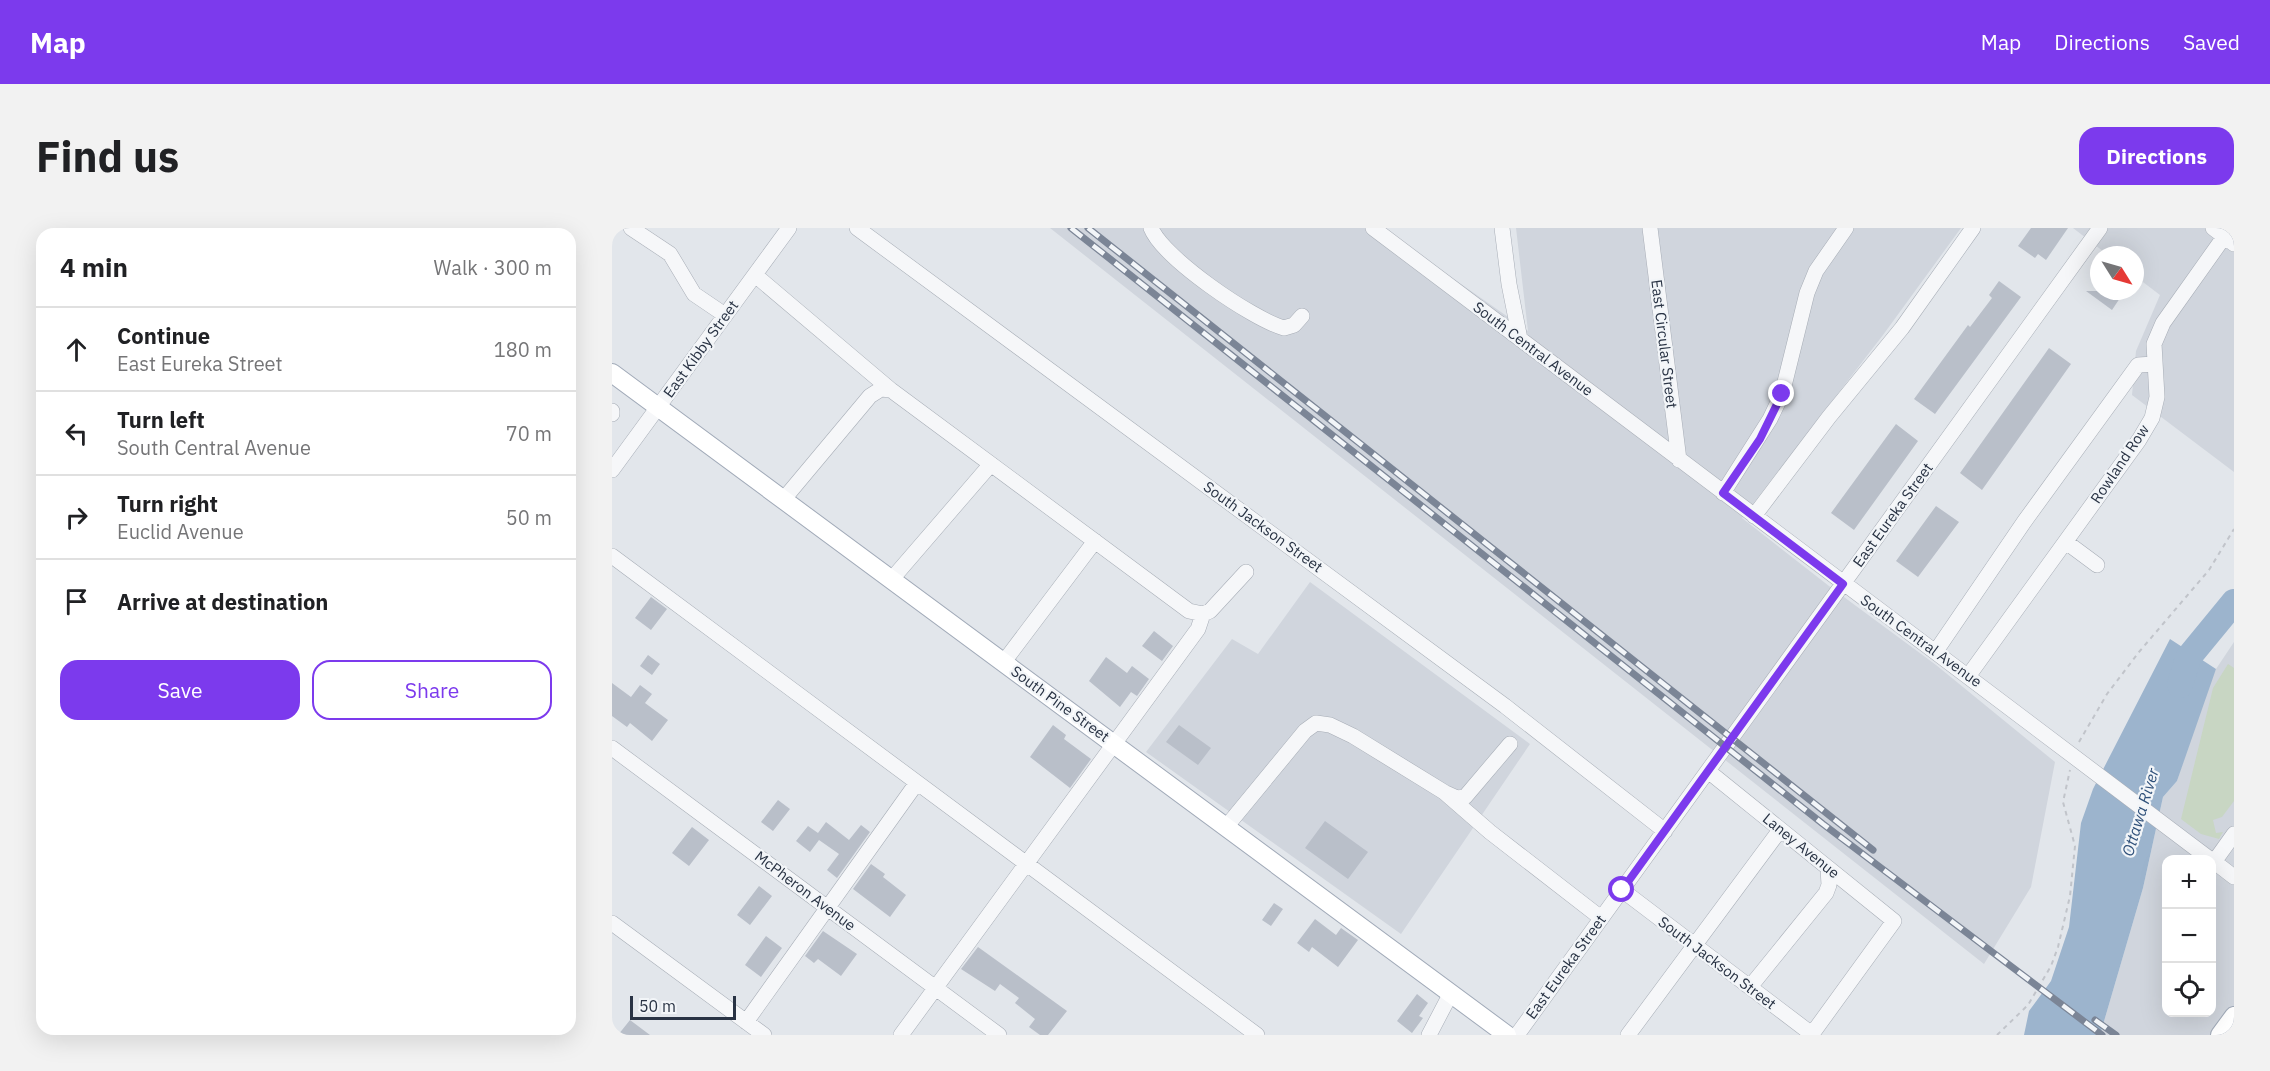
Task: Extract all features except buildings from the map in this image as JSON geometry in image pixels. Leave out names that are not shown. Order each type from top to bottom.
[{"type":"main road","name":"South Pine Street","points":[[612,373],[1507,1035]]},
{"type":"main road","points":[[2220,1035],[2234,1016]]},
{"type":"street","points":[[631,228],[670,254],[694,294],[725,315]]},
{"type":"street","name":"East Kibby Street","points":[[613,467],[789,228]]},
{"type":"street","name":"South Jackson Street","points":[[857,228],[1505,706],[1665,831]]},
{"type":"street","points":[[1151,228],[1171,254],[1253,315],[1284,328],[1294,325],[1302,316]]},
{"type":"street","name":"South Central Avenue","points":[[1373,228],[2206,855]]},
{"type":"street","points":[[1502,228],[1509,284],[1520,339]]},
{"type":"street","name":"East Circular Street","points":[[1650,228],[1679,460]]},
{"type":"street","points":[[1723,493],[1770,419],[1782,394],[1807,293],[1816,271],[1846,228]]},
{"type":"street","points":[[1754,516],[1822,426],[1902,328],[1974,228]]},
{"type":"street","name":"East Eureka Street","points":[[1517,1035],[2100,228]]},
{"type":"street","name":"Rowland Row","points":[[1969,675],[2066,542],[2152,418],[2157,398],[2154,344],[2163,323],[2224,236]]},
{"type":"street","points":[[755,275],[891,390],[1189,611],[1203,614],[1210,611],[1246,572]]},
{"type":"street","points":[[1936,651],[2024,522],[2097,425],[2131,374],[2138,365],[2154,364]]},
{"type":"street","points":[[783,500],[870,396],[881,389],[891,390]]},
{"type":"street","points":[[891,580],[991,464]]},
{"type":"street","points":[[1003,663],[1095,541]]},
{"type":"street","points":[[2066,542],[2097,565]]},
{"type":"street","points":[[612,555],[916,784],[1257,1035]]},
{"type":"street","points":[[901,1035],[1198,629],[1203,614]]},
{"type":"street","points":[[1226,827],[1305,731],[1316,723],[1330,725],[1353,736],[1457,798],[1465,797],[1510,744]]},
{"type":"street","name":"McPheron Avenue","points":[[612,748],[999,1035]]},
{"type":"street","name":"Laney Avenue","points":[[1707,771],[1894,921],[1813,1035]]},
{"type":"street","points":[[746,1022],[916,784]]},
{"type":"street","points":[[1444,792],[1601,918]]},
{"type":"street","points":[[1628,1035],[1780,830]]},
{"type":"street","points":[[2216,855],[2234,834]]},
{"type":"street","name":"South Central Avenue","points":[[2216,863],[2234,877]]},
{"type":"street","points":[[1747,985],[1754,982],[1826,893],[1829,885],[1828,868]]},
{"type":"street","name":"South Jackson Street","points":[[1622,890],[1813,1035]]},
{"type":"street","points":[[612,923],[764,1035]]},
{"type":"street","points":[[1429,1035],[1451,993]]},
{"type":"path","points":[[2078,743],[2107,694],[2139,652],[2209,570],[2234,529]]},
{"type":"path","points":[[1997,1035],[2028,1005],[2051,966],[2070,896],[2075,846],[2063,802],[2071,767]]},
{"type":"shaded area","points":[[1050,228],[1381,228],[1528,331],[1516,228],[1961,228],[1883,335],[1742,518],[1936,665],[2055,762],[2031,887],[1984,964]]},
{"type":"shaded area","points":[[2073,228],[2234,228],[2234,472],[2132,395],[2136,351],[2160,295],[2144,283],[2144,246],[2096,246]]},
{"type":"shaded area","points":[[1310,582],[1530,744],[1401,934],[1146,752],[1232,639],[1258,654]]},
{"type":"shaded area","points":[[2234,642],[2234,1035],[2100,1035],[2143,888],[2163,797],[2177,781],[2207,688],[2216,669]]},
{"type":"green space","points":[[2228,664],[2234,668],[2234,801],[2222,817],[2213,820],[2216,833],[2223,832],[2219,839],[2201,834],[2181,819],[2213,688]]},
{"type":"water","points":[[2170,639],[2216,669],[2177,781],[2163,797],[2143,888],[2100,1035],[2024,1035],[2029,1011],[2051,981],[2069,927],[2081,823],[2093,789]]},
{"type":"waterway","name":"Ottawa River","points":[[2180,685],[2188,658],[2234,602]]},
{"type":"railway","points":[[1071,228],[1823,824],[2102,1035]]},
{"type":"railway","points":[[1088,228],[1873,850]]},
{"type":"railway","points":[[2095,1020],[2116,1035]]},
{"type":"route","points":[[1622,890],[1843,584],[1723,493],[1760,439],[1782,394]]}]
